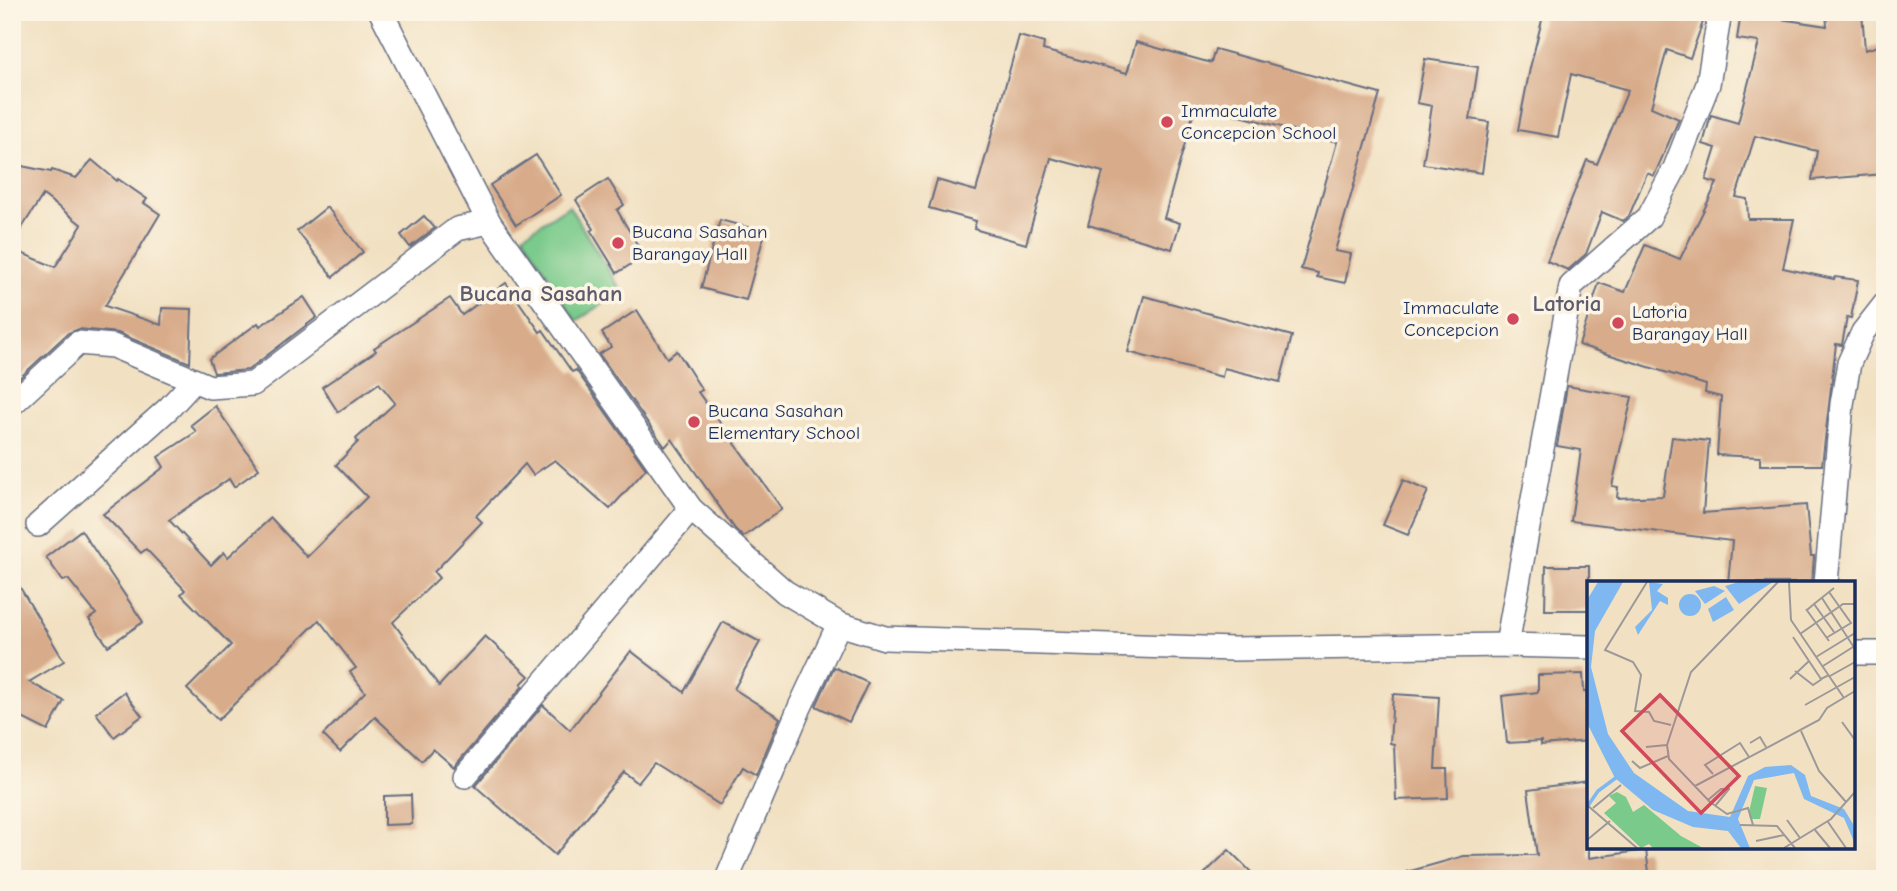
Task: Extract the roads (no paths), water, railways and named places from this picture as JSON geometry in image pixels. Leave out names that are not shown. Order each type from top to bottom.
[{"type":"street","points":[[381,12],[489,222],[691,509],[785,592],[839,624],[885,638],[1192,648],[1507,645],[1587,647]]},
{"type":"street","points":[[1507,645],[1571,286],[1649,218],[1675,167],[1708,84],[1720,12]]},
{"type":"street","points":[[12,404],[78,344],[113,346],[210,387],[253,384],[457,229],[489,222]]},
{"type":"street","points":[[1826,581],[1840,418],[1849,363],[1863,332],[1885,304]]},
{"type":"street","points":[[38,525],[169,408],[194,381]]},
{"type":"street","points":[[466,776],[691,509]]},
{"type":"street","points":[[727,879],[789,732],[839,624]]},
{"type":"street","points":[[1855,653],[1885,653]]},
{"type":"place","name":"Immaculate Concepcion School","points":[[1167,122]]},
{"type":"place","name":"Bucana Sasahan Barangay Hall","points":[[618,243]]},
{"type":"place","name":"Immaculate Concepcion","points":[[1513,319]]},
{"type":"place","name":"Latoria Barangay Hall","points":[[1618,323]]},
{"type":"place","name":"Bucana Sasahan Elementary School","points":[[694,422]]},
{"type":"district","name":"Bucana Sasahan","points":[[541,293]]},
{"type":"district","name":"Latoria","points":[[1567,303]]}]
